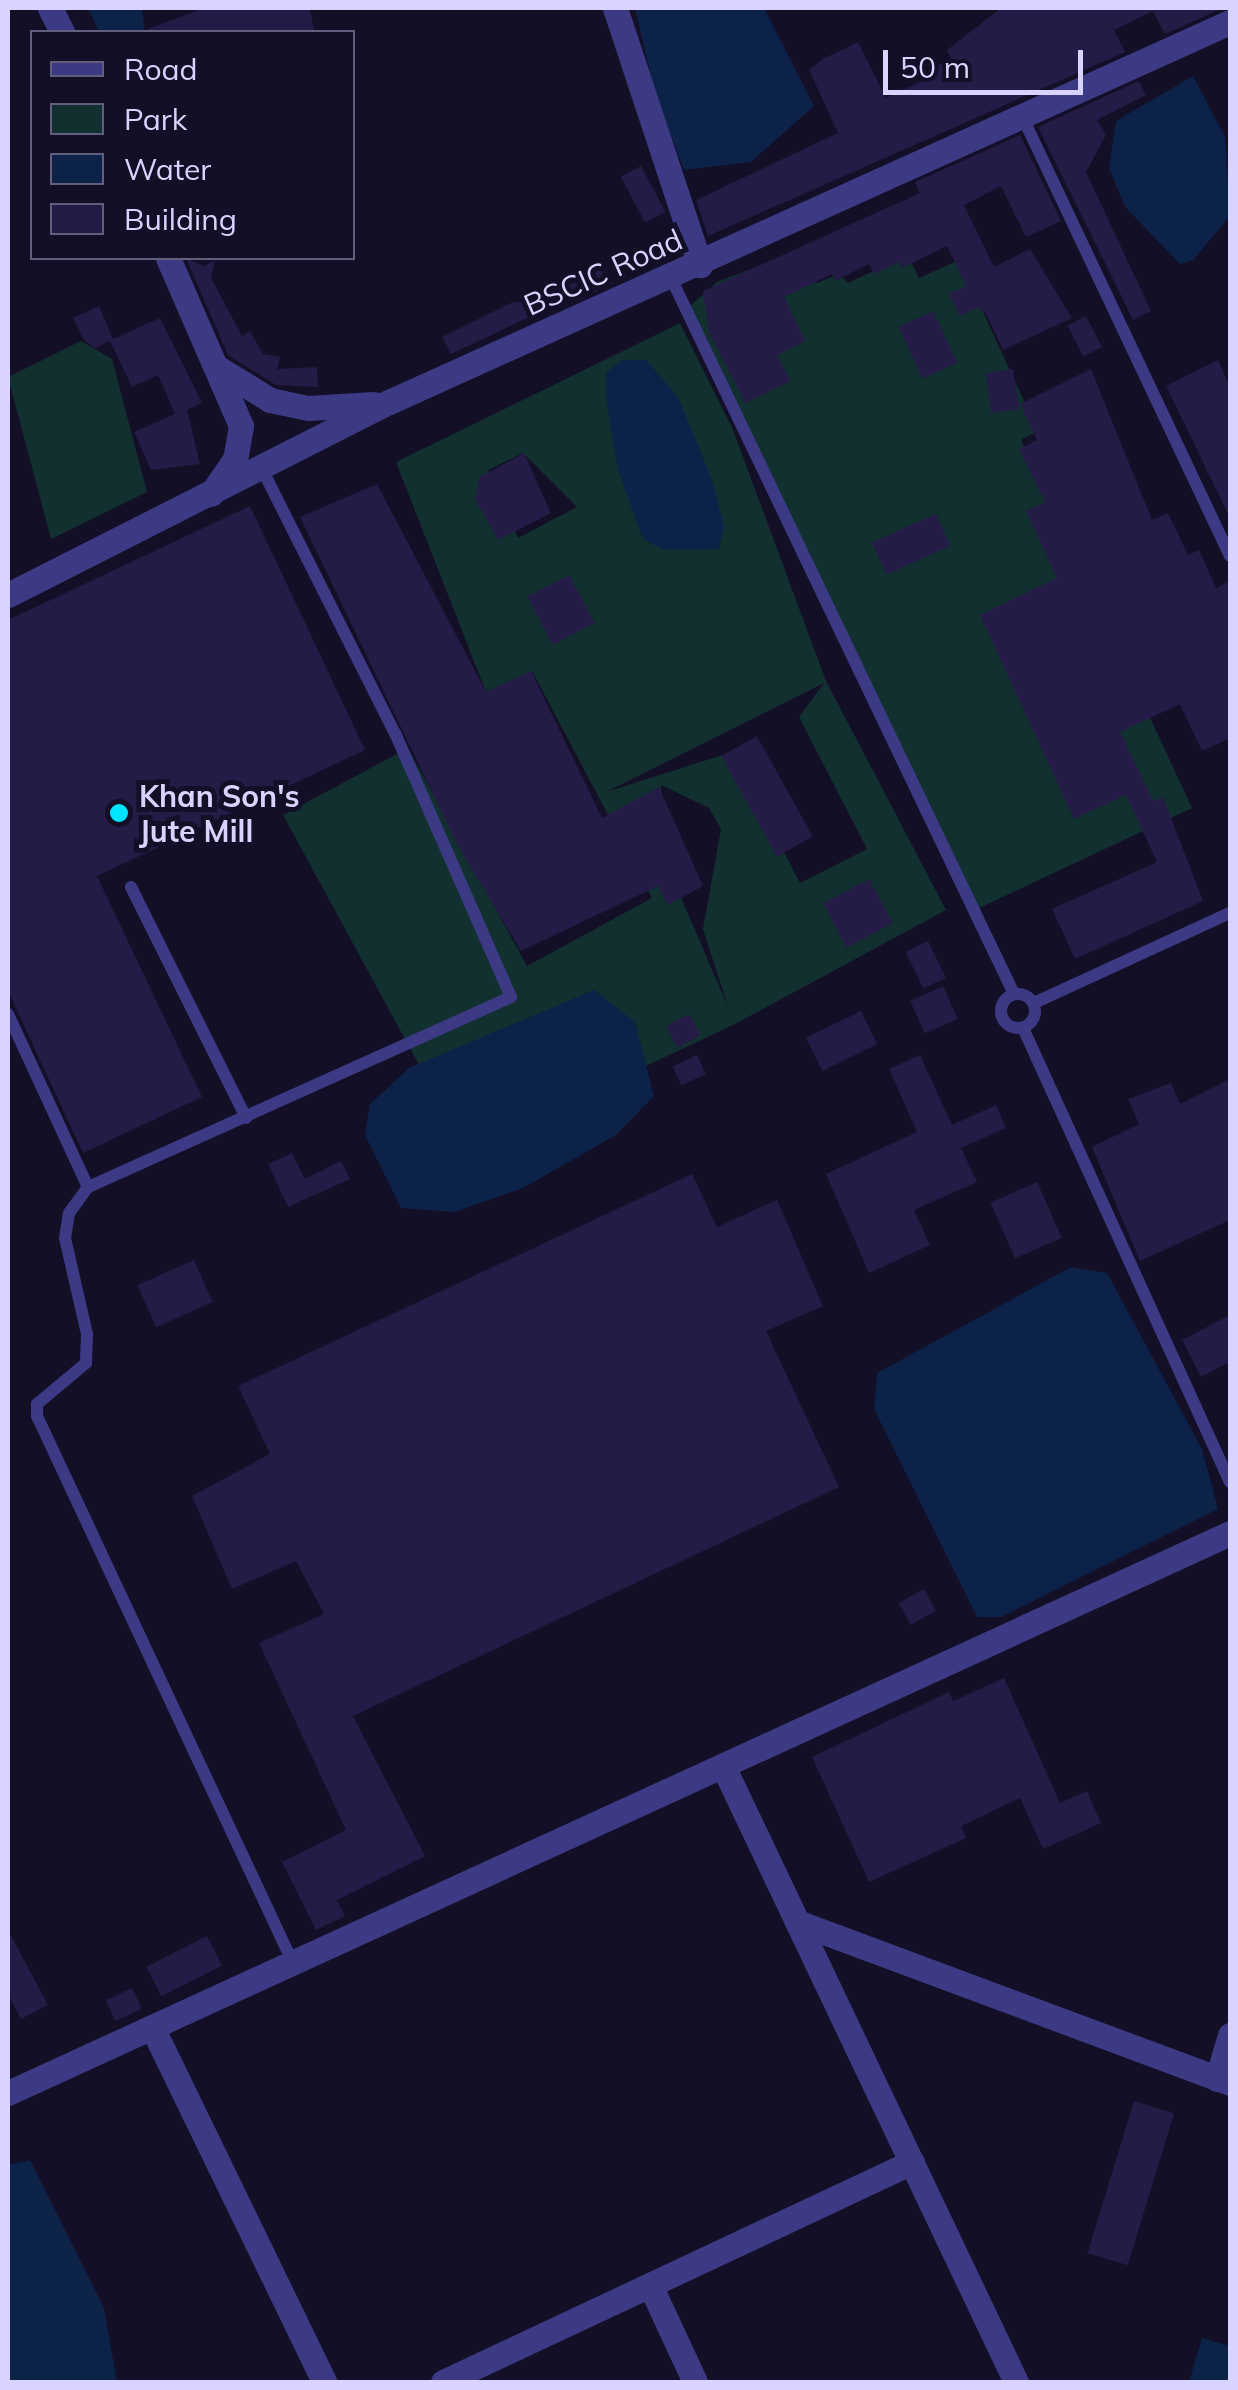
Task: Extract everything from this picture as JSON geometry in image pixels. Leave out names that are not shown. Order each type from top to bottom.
[{"type":"street","points":[[615,8],[700,265]]},
{"type":"street","name":"BSCIC Road","points":[[8,595],[389,402],[700,265],[1230,22]]},
{"type":"street","points":[[169,260],[220,369],[241,426],[236,459],[208,497]]},
{"type":"street","points":[[220,369],[270,400],[308,408],[389,402]]},
{"type":"street","points":[[8,2093],[1230,1533]]},
{"type":"street","points":[[723,1766],[1016,2382]]},
{"type":"street","points":[[798,1922],[1224,2081],[1230,2035]]},
{"type":"street","points":[[152,2027],[324,2382]]},
{"type":"street","points":[[443,2382],[912,2162]]},
{"type":"street","points":[[650,2285],[696,2382]]},
{"type":"lane","points":[[1023,118],[1230,556]]},
{"type":"lane","points":[[671,278],[1014,994],[1034,1003],[1230,913]]},
{"type":"lane","points":[[262,469],[395,734],[511,997],[88,1186],[69,1213],[65,1238],[87,1334],[86,1363],[37,1404],[36,1416],[293,1963]]},
{"type":"lane","points":[[131,886],[246,1118]]},
{"type":"lane","points":[[1014,994],[1002,1004],[1003,1019],[1023,1028],[1230,1482]]},
{"type":"lane","points":[[1023,1028],[1034,1018],[1034,1003]]},
{"type":"lane","points":[[8,1014],[88,1186]]},
{"type":"green space","points":[[908,255],[919,278],[959,260],[1038,431],[1021,440],[1192,808],[973,911],[690,306],[717,282],[764,264],[817,283],[839,274],[848,283]]},
{"type":"green space","points":[[680,323],[733,430],[826,681],[946,910],[735,1024],[466,1151],[283,815],[408,748],[527,966],[652,898],[532,671],[486,692],[396,462]],"holes":[[[523,453],[577,507],[518,538],[488,470]],[[824,683],[799,717],[867,849],[800,883],[732,752],[606,792]],[[661,785],[709,808],[721,829],[703,929],[728,1007],[665,860]]]},
{"type":"green space","points":[[81,341],[112,359],[147,492],[51,539],[8,377]]},
{"type":"water","points":[[88,8],[142,8],[145,30],[98,30]]},
{"type":"water","points":[[635,8],[764,8],[814,106],[751,162],[684,170],[655,94]]},
{"type":"water","points":[[1193,76],[1225,137],[1230,216],[1193,260],[1180,264],[1125,207],[1109,168],[1116,121]]},
{"type":"water","points":[[622,360],[646,360],[678,397],[712,480],[724,527],[719,549],[662,549],[643,539],[618,470],[606,397],[606,373]]},
{"type":"water","points":[[594,990],[635,1022],[654,1096],[616,1135],[523,1188],[455,1212],[401,1208],[365,1135],[370,1104],[409,1068]]},
{"type":"water","points":[[1071,1267],[1107,1273],[1202,1449],[1218,1509],[1001,1617],[977,1617],[874,1409],[877,1373]]},
{"type":"water","points":[[30,2160],[104,2308],[117,2382],[11,2382],[8,2375],[8,2165]]},
{"type":"water","points":[[1202,2338],[1230,2346],[1230,2382],[1189,2382]]},
{"type":"building","points":[[204,8],[310,8],[314,30],[145,30]]},
{"type":"building","points":[[1001,8],[1223,8],[1165,34],[1153,11],[1114,30],[1125,52],[708,236],[696,200],[838,133],[809,70],[823,59],[858,42],[886,98],[936,74],[933,68],[951,59],[947,50]]},
{"type":"building","points":[[1139,81],[1146,95],[1097,120],[1106,135],[1086,172],[1151,311],[1133,320],[1038,127]]},
{"type":"building","points":[[1020,135],[1061,221],[1026,237],[1001,186],[964,205],[994,267],[1030,249],[1072,318],[1003,350],[986,314],[978,307],[960,316],[949,294],[966,286],[947,246],[902,268],[899,262],[874,274],[869,264],[835,281],[832,274],[784,297],[805,341],[777,355],[790,381],[745,403],[709,332],[703,291],[920,193],[915,182]]},
{"type":"building","points":[[641,166],[665,212],[645,223],[621,177]]},
{"type":"building","points":[[187,260],[204,266],[215,260],[211,278],[242,336],[250,331],[263,354],[280,357],[277,369],[317,367],[318,387],[276,385],[228,355]]},
{"type":"building","points":[[605,267],[613,283],[577,302],[568,286]]},
{"type":"building","points":[[513,302],[559,303],[451,354],[442,337]]},
{"type":"building","points":[[99,306],[113,339],[160,318],[202,403],[187,410],[200,464],[151,470],[134,432],[175,414],[158,375],[132,387],[110,341],[95,348],[84,340],[73,318]]},
{"type":"building","points":[[933,311],[957,363],[923,379],[899,327]]},
{"type":"building","points":[[1086,316],[1102,347],[1083,357],[1067,326]]},
{"type":"building","points":[[1218,360],[1230,387],[1230,518],[1166,386]]},
{"type":"building","points":[[1013,369],[1019,409],[992,413],[985,373]]},
{"type":"building","points":[[1091,369],[1152,520],[1168,513],[1188,555],[1199,550],[1216,588],[1230,581],[1230,738],[1202,751],[1180,704],[1120,732],[1153,801],[1163,797],[1203,901],[1075,959],[1052,909],[1157,862],[1126,795],[1074,819],[980,615],[1057,578],[1026,511],[1045,502],[1019,449],[1037,440],[1020,404]]},
{"type":"building","points":[[524,453],[551,513],[498,540],[475,499],[480,477]]},
{"type":"building","points":[[377,484],[486,692],[531,671],[602,818],[659,787],[703,886],[668,905],[658,886],[521,951],[457,844],[300,517]]},
{"type":"building","name":"Khan Son's Jute Mill","points":[[250,506],[365,750],[97,876],[202,1097],[83,1153],[8,991],[8,620]]},
{"type":"building","points":[[936,514],[950,546],[886,574],[872,542]]},
{"type":"building","points":[[569,575],[594,623],[553,645],[528,597]]},
{"type":"building","points":[[757,736],[813,837],[777,856],[721,756]]},
{"type":"building","points":[[869,879],[892,923],[847,948],[823,903]]},
{"type":"building","points":[[928,941],[946,978],[924,989],[906,952]]},
{"type":"building","points":[[943,986],[958,1019],[925,1034],[910,1001]]},
{"type":"building","points":[[861,1011],[877,1044],[822,1071],[806,1038]]},
{"type":"building","points":[[689,1014],[700,1035],[677,1047],[666,1026]]},
{"type":"building","points":[[697,1055],[706,1074],[681,1085],[673,1066]]},
{"type":"building","points":[[920,1055],[952,1125],[996,1105],[1006,1128],[961,1148],[977,1182],[914,1210],[930,1245],[869,1273],[826,1174],[917,1132],[889,1069]]},
{"type":"building","points":[[1230,1079],[1230,1220],[1140,1261],[1092,1147],[1139,1124],[1128,1099],[1171,1083],[1180,1104]]},
{"type":"building","points":[[292,1153],[305,1179],[341,1161],[350,1179],[288,1207],[268,1164]]},
{"type":"building","points":[[692,1174],[717,1227],[777,1200],[823,1306],[766,1331],[839,1487],[353,1716],[425,1856],[337,1900],[345,1916],[316,1930],[282,1862],[346,1830],[259,1643],[324,1614],[296,1561],[232,1589],[192,1496],[270,1454],[238,1386]]},
{"type":"building","points":[[1037,1182],[1062,1238],[1015,1258],[990,1203]]},
{"type":"building","points":[[194,1260],[213,1302],[156,1327],[137,1285]]},
{"type":"building","points":[[1230,1315],[1230,1362],[1201,1377],[1182,1340]]},
{"type":"building","points":[[924,1589],[936,1611],[911,1625],[899,1603]]},
{"type":"building","points":[[1004,1678],[1060,1803],[1087,1791],[1101,1823],[1043,1849],[1020,1798],[961,1826],[966,1838],[869,1882],[812,1757],[949,1692],[953,1701]]},
{"type":"building","points":[[8,1930],[48,2005],[21,2019],[8,1994]]},
{"type":"building","points":[[207,1936],[222,1965],[161,1996],[146,1967]]},
{"type":"building","points":[[132,1988],[142,2009],[115,2021],[106,2000]]},
{"type":"building","points":[[1134,2101],[1174,2113],[1128,2265],[1088,2253]]},
{"type":"place","name":"Khan Son's Jute Mill","points":[[119,813]]}]
